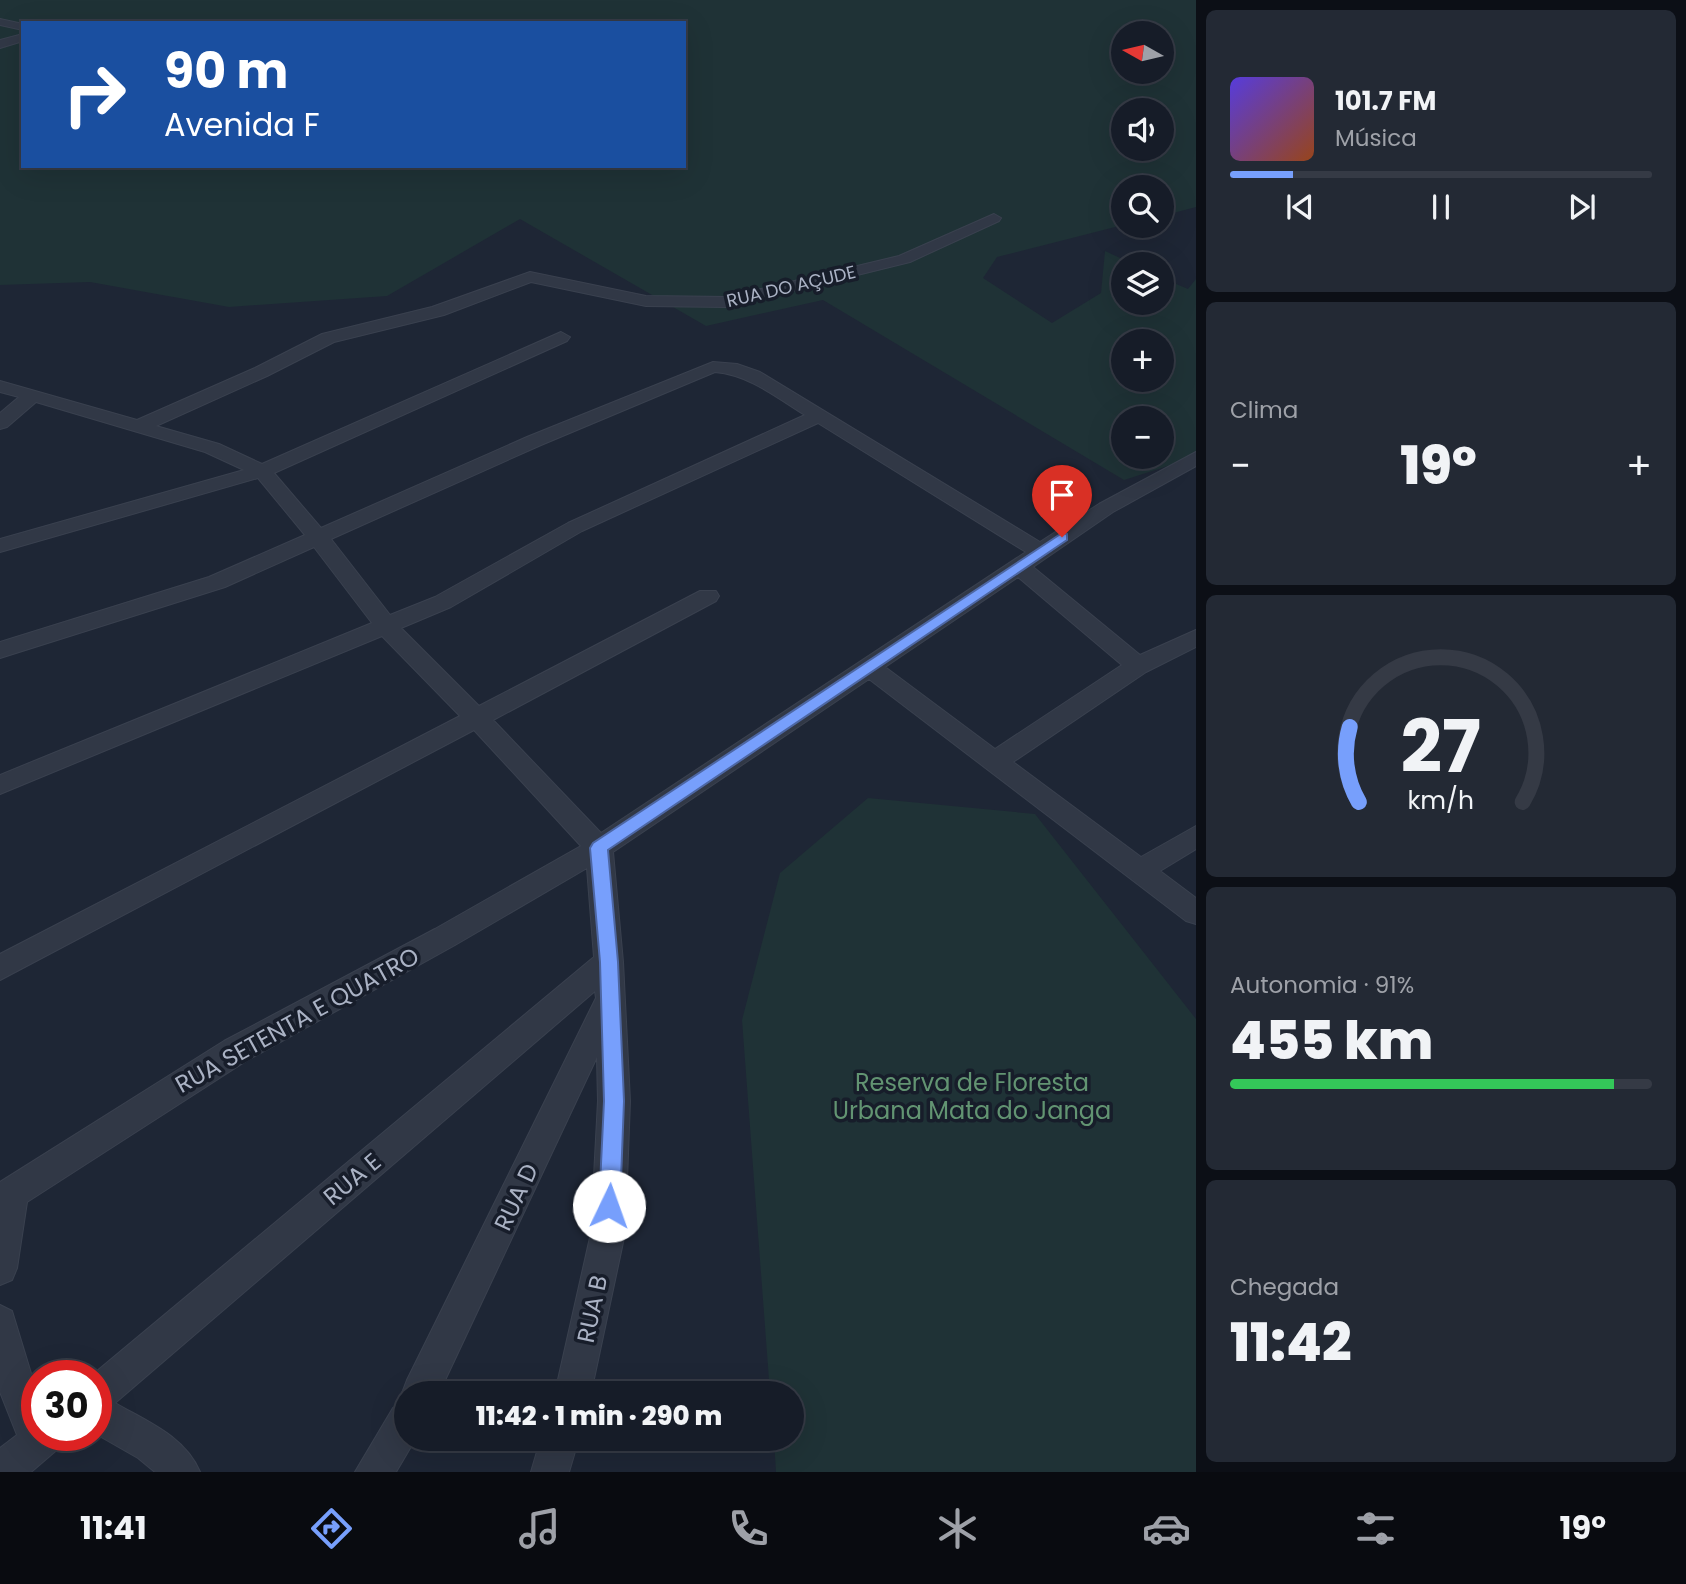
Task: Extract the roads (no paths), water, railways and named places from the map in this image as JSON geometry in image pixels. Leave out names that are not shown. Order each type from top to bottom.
[{"type":"street","points":[[0,22],[21,27]]},
{"type":"street","points":[[0,44],[21,38]]},
{"type":"street","name":"RUA DO AÇUDE","points":[[138,427],[261,372],[328,338],[438,311],[530,277],[646,300],[728,302],[904,259],[994,218]]},
{"type":"street","points":[[0,546],[262,471],[561,337]]},
{"type":"street","points":[[0,650],[217,582],[534,441],[713,368],[737,369],[754,376],[1041,552]]},
{"type":"street","points":[[0,386],[212,448],[262,471],[318,537],[386,626],[599,848]]},
{"type":"street","points":[[0,423],[32,396]]},
{"type":"street","points":[[0,785],[443,601],[494,576],[575,527],[821,415]]},
{"type":"street","name":"RUA SETENTA E QUATRO","points":[[6,1197],[235,1051],[445,937],[599,848],[1105,508],[1196,458]]},
{"type":"street","points":[[1019,567],[1138,666]]},
{"type":"street","points":[[0,968],[708,596]]},
{"type":"street","points":[[996,761],[1138,666],[1196,638]]},
{"type":"street","points":[[869,667],[1196,913]]},
{"type":"street","points":[[1141,870],[1196,836]]},
{"type":"street","name":"RUA B","points":[[576,1381],[608,1233],[614,1101],[609,962],[599,848]]},
{"type":"street","name":"RUA E","points":[[112,1381],[609,962]]},
{"type":"street","name":"RUA D","points":[[426,1381],[610,1000]]},
{"type":"street","points":[[0,1268],[6,1197]]},
{"type":"street","points":[[0,1323],[13,1379],[21,1395]]},
{"type":"street","points":[[112,1421],[165,1452],[181,1472]]},
{"type":"street","points":[[374,1472],[394,1440]]},
{"type":"street","points":[[1,1472],[26,1451]]},
{"type":"street","points":[[550,1472],[556,1451]]},
{"type":"park label","name":"Reserva de Floresta Urbana Mata do Janga","points":[[972,1096]]}]
